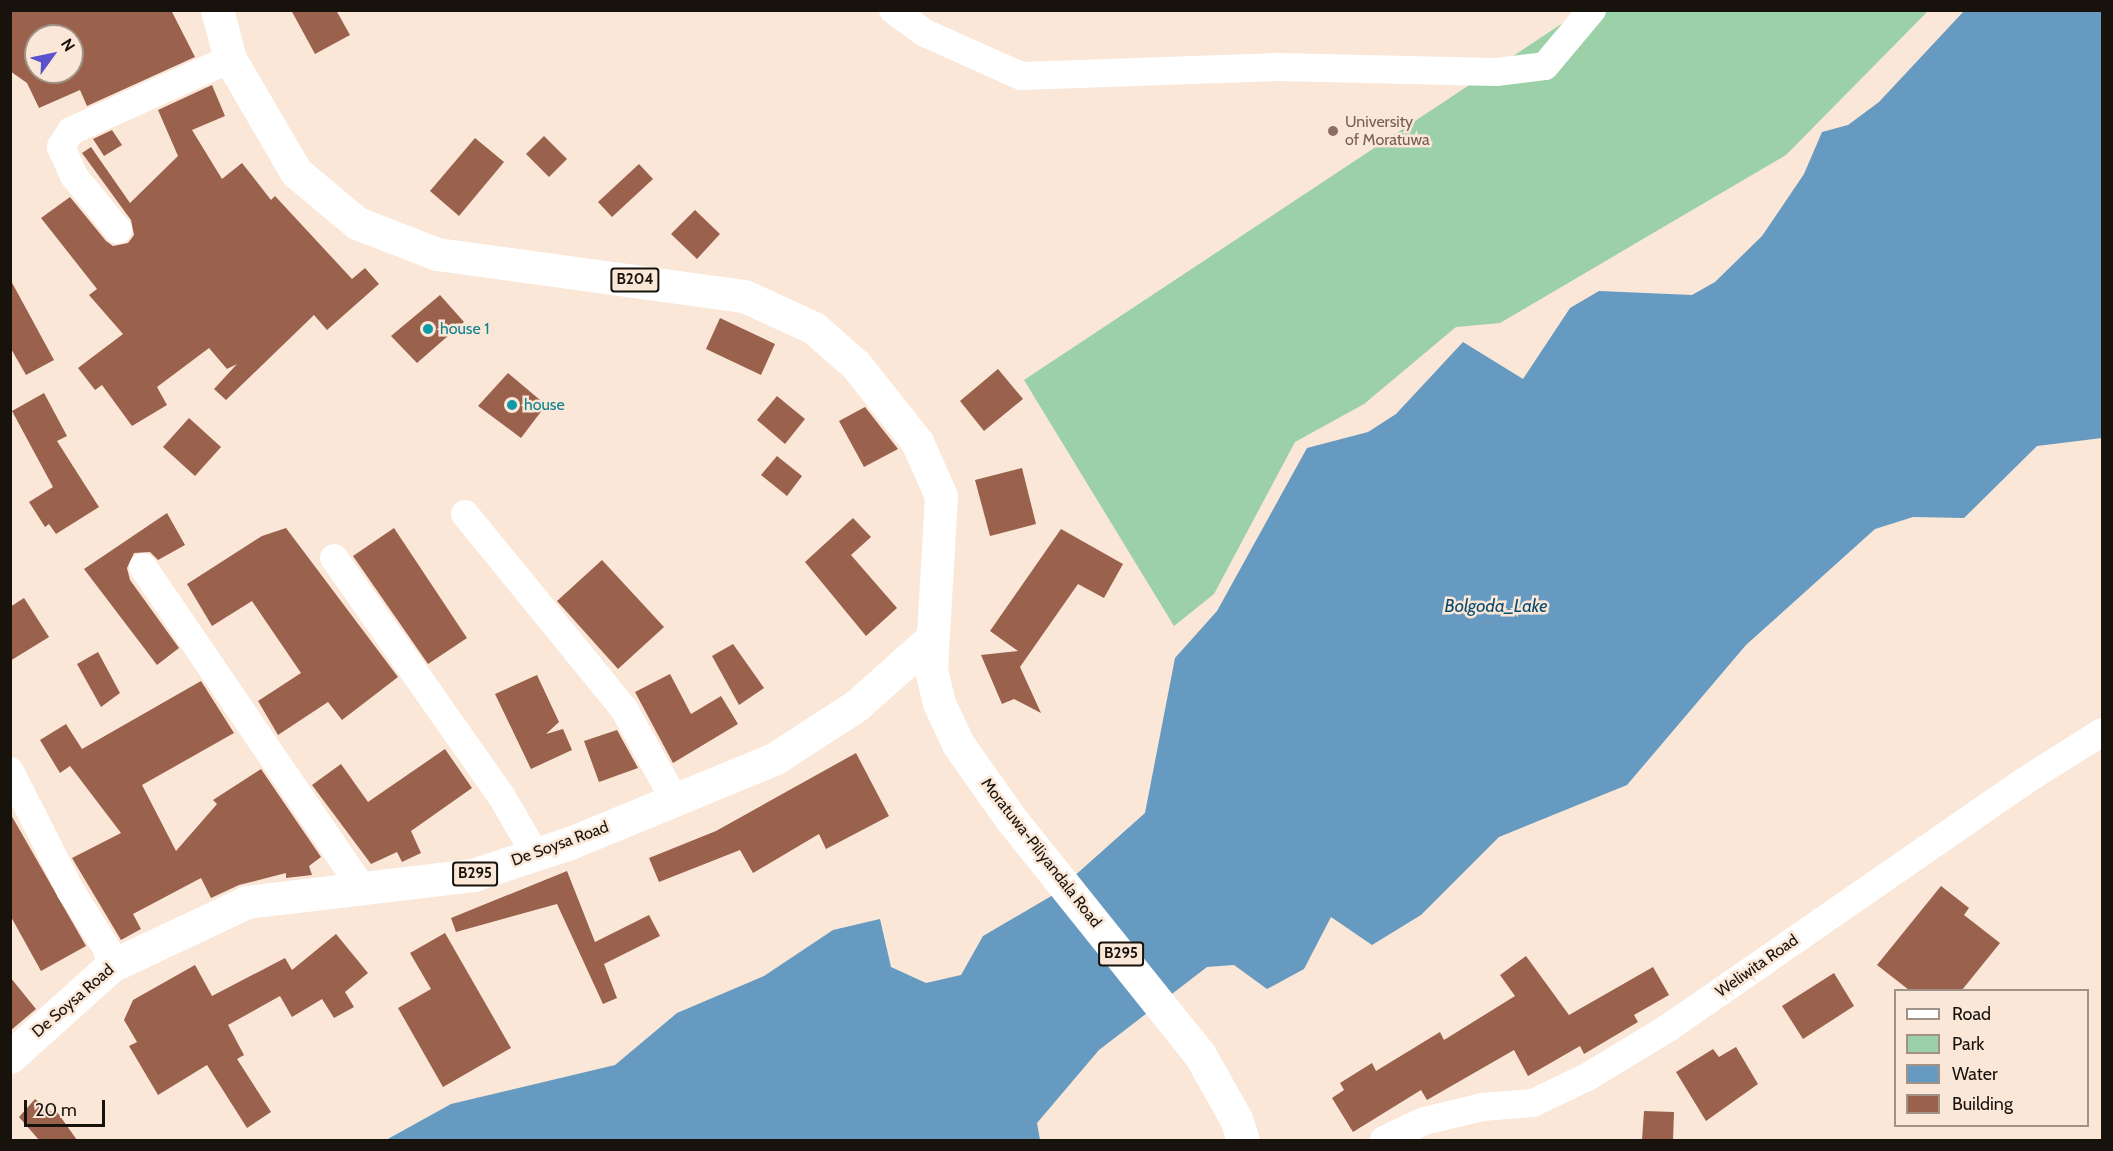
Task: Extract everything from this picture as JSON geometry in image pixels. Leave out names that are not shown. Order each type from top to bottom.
[{"type":"main road","name":"B204","points":[[217,10],[230,58],[296,172],[331,205],[386,237],[437,254],[744,296],[814,328],[833,343],[892,406],[929,462],[941,496],[941,546],[930,640]]},
{"type":"main road","name":"De Soysa Road","points":[[10,1057],[111,966],[247,902],[473,875],[535,854],[774,759],[857,705],[930,640]]},
{"type":"main road","name":"Moratuwa-Piliyandala Road","points":[[930,640],[939,703],[958,744],[1040,854],[1200,1055],[1236,1119],[1243,1140]]},
{"type":"street","points":[[893,10],[925,33],[1021,76],[1276,67],[1496,72],[1545,66],[1592,10]]},
{"type":"street","points":[[118,230],[74,176],[61,147],[71,131],[230,58]]},
{"type":"street","points":[[465,514],[624,709],[674,799]]},
{"type":"street","points":[[334,558],[502,797],[535,854]]},
{"type":"street","points":[[143,567],[362,888]]},
{"type":"street","name":"Weliwita Road","points":[[1384,1140],[1424,1121],[1483,1107],[1533,1102],[1588,1076],[1668,1028],[2023,782],[2103,732]]},
{"type":"street","points":[[10,771],[70,890],[107,949],[111,966]]},
{"type":"green space","points":[[1581,11],[1928,11],[1786,155],[1500,323],[1456,327],[1364,404],[1295,442],[1214,594],[1174,626],[1024,380]]},
{"type":"water","name":"Bolgoda_Lake","points":[[1964,11],[2102,11],[2102,438],[2037,446],[1964,518],[1913,517],[1875,529],[1746,645],[1627,785],[1499,837],[1421,915],[1372,945],[1331,917],[1304,969],[1267,989],[1234,965],[1207,967],[1099,1050],[1037,1123],[1040,1140],[386,1140],[451,1104],[615,1065],[677,1013],[764,976],[833,930],[880,919],[891,967],[926,983],[961,975],[983,936],[1053,895],[1145,813],[1175,658],[1217,611],[1307,448],[1368,432],[1396,414],[1463,342],[1523,379],[1570,308],[1599,291],[1692,295],[1715,282],[1762,236],[1804,174],[1822,132],[1848,125],[1879,102]]},
{"type":"building","points":[[10,10],[171,10],[195,57],[87,106],[80,90],[39,108],[27,84],[84,84],[84,24],[24,24],[24,81],[10,71]]},
{"type":"building","points":[[291,10],[336,10],[350,35],[315,54]]},
{"type":"building","points":[[212,85],[225,116],[192,130],[222,179],[242,163],[271,200],[275,196],[352,279],[365,268],[379,284],[327,330],[314,315],[226,400],[214,389],[237,364],[227,369],[209,348],[157,387],[167,405],[132,426],[102,385],[95,390],[78,368],[123,334],[89,295],[97,289],[41,218],[70,197],[106,241],[113,246],[128,243],[134,235],[131,220],[82,153],[91,147],[130,203],[178,156],[158,110]]},
{"type":"building","points":[[112,130],[122,145],[104,156],[93,139]]},
{"type":"building","points":[[544,136],[567,159],[549,177],[526,154]]},
{"type":"building","points":[[475,138],[504,162],[459,216],[430,191]]},
{"type":"building","points":[[639,164],[653,179],[612,217],[598,202]]},
{"type":"building","points":[[695,210],[720,234],[697,259],[671,234]]},
{"type":"building","points":[[10,279],[54,360],[26,375],[10,347]]},
{"type":"building","name":"house 1","points":[[440,295],[464,322],[417,363],[391,336]]},
{"type":"building","points":[[720,318],[775,344],[761,375],[706,349]]},
{"type":"building","points":[[998,369],[1023,399],[984,431],[960,401]]},
{"type":"building","name":"house","points":[[508,373],[546,405],[521,438],[478,406]]},
{"type":"building","points":[[44,393],[67,436],[57,441],[99,507],[56,534],[49,524],[45,527],[29,502],[53,487],[12,411]]},
{"type":"building","points":[[777,396],[805,419],[785,444],[757,420]]},
{"type":"building","points":[[865,407],[898,449],[864,467],[839,421]]},
{"type":"building","points":[[189,418],[221,447],[195,476],[163,447]]},
{"type":"building","points":[[777,456],[802,476],[787,496],[761,475]]},
{"type":"building","points":[[1022,468],[1036,524],[990,536],[975,480]]},
{"type":"building","points":[[167,513],[185,545],[158,560],[150,552],[134,553],[127,568],[130,580],[179,648],[157,665],[84,569]]},
{"type":"building","points":[[853,518],[871,537],[851,555],[897,608],[866,636],[805,562]]},
{"type":"building","points":[[286,528],[398,677],[342,720],[328,702],[278,735],[258,701],[301,673],[252,601],[212,626],[187,584],[262,536]]},
{"type":"building","points":[[394,528],[467,638],[428,664],[353,556]]},
{"type":"building","points":[[1061,529],[1123,564],[1104,598],[1078,584],[1020,667],[1041,713],[1014,699],[1002,704],[981,655],[1018,651],[990,631]]},
{"type":"building","points":[[602,560],[664,627],[618,669],[557,601]]},
{"type":"building","points":[[24,598],[49,637],[10,661],[10,607]]},
{"type":"building","points":[[733,644],[764,688],[739,705],[712,656]]},
{"type":"building","points":[[98,652],[120,693],[101,707],[77,664]]},
{"type":"building","points":[[670,674],[691,714],[721,696],[738,724],[673,763],[635,692]]},
{"type":"building","points":[[537,675],[559,722],[546,734],[563,729],[572,750],[531,769],[495,694]]},
{"type":"building","points":[[201,681],[234,733],[142,785],[176,851],[217,804],[213,800],[261,769],[321,857],[309,866],[312,875],[286,878],[286,873],[239,885],[211,898],[201,878],[133,914],[141,929],[121,940],[72,858],[121,833],[70,766],[60,773],[40,740],[66,724],[82,749]]},
{"type":"building","points":[[617,730],[638,768],[599,782],[584,741]]},
{"type":"building","points":[[445,749],[472,788],[411,831],[421,853],[402,862],[397,852],[371,864],[312,785],[341,764],[368,802]]},
{"type":"building","points":[[856,753],[889,816],[826,849],[819,834],[753,873],[740,850],[659,882],[649,858],[716,831]]},
{"type":"building","points":[[10,813],[86,946],[41,971],[10,915]]},
{"type":"building","points":[[567,871],[595,942],[649,915],[660,936],[604,964],[617,998],[603,1004],[557,904],[456,932],[451,918]]},
{"type":"building","points":[[1941,886],[1969,908],[1964,915],[2000,943],[1963,989],[1908,989],[1877,965]]},
{"type":"building","points":[[445,933],[511,1048],[443,1087],[398,1008],[431,989],[410,953]]},
{"type":"building","points":[[336,934],[368,973],[345,992],[354,1007],[334,1018],[322,999],[292,1017],[280,996],[228,1025],[244,1055],[237,1059],[271,1112],[247,1128],[207,1065],[158,1095],[129,1046],[137,1042],[124,1020],[133,1000],[195,965],[212,996],[285,958],[292,970]]},
{"type":"building","points":[[1526,956],[1569,1015],[1653,967],[1669,995],[1634,1015],[1638,1022],[1584,1054],[1580,1046],[1528,1076],[1514,1050],[1427,1100],[1421,1090],[1353,1132],[1332,1098],[1344,1090],[1340,1083],[1372,1063],[1376,1071],[1440,1032],[1444,1040],[1515,996],[1500,975]]},
{"type":"building","points":[[1834,973],[1854,1006],[1803,1039],[1782,1006]]},
{"type":"building","points":[[10,977],[36,1009],[10,1031]]},
{"type":"building","points":[[1736,1047],[1758,1084],[1706,1121],[1676,1072],[1713,1049],[1719,1057]]},
{"type":"building","points":[[35,1099],[51,1112],[55,1109],[77,1140],[39,1140],[19,1117]]},
{"type":"building","points":[[1644,1111],[1674,1112],[1673,1140],[1642,1140]]},
{"type":"place","name":"University of Moratuwa","points":[[1333,131]]},
{"type":"place","name":"house 1","points":[[428,329]]},
{"type":"place","name":"house","points":[[512,405]]}]
